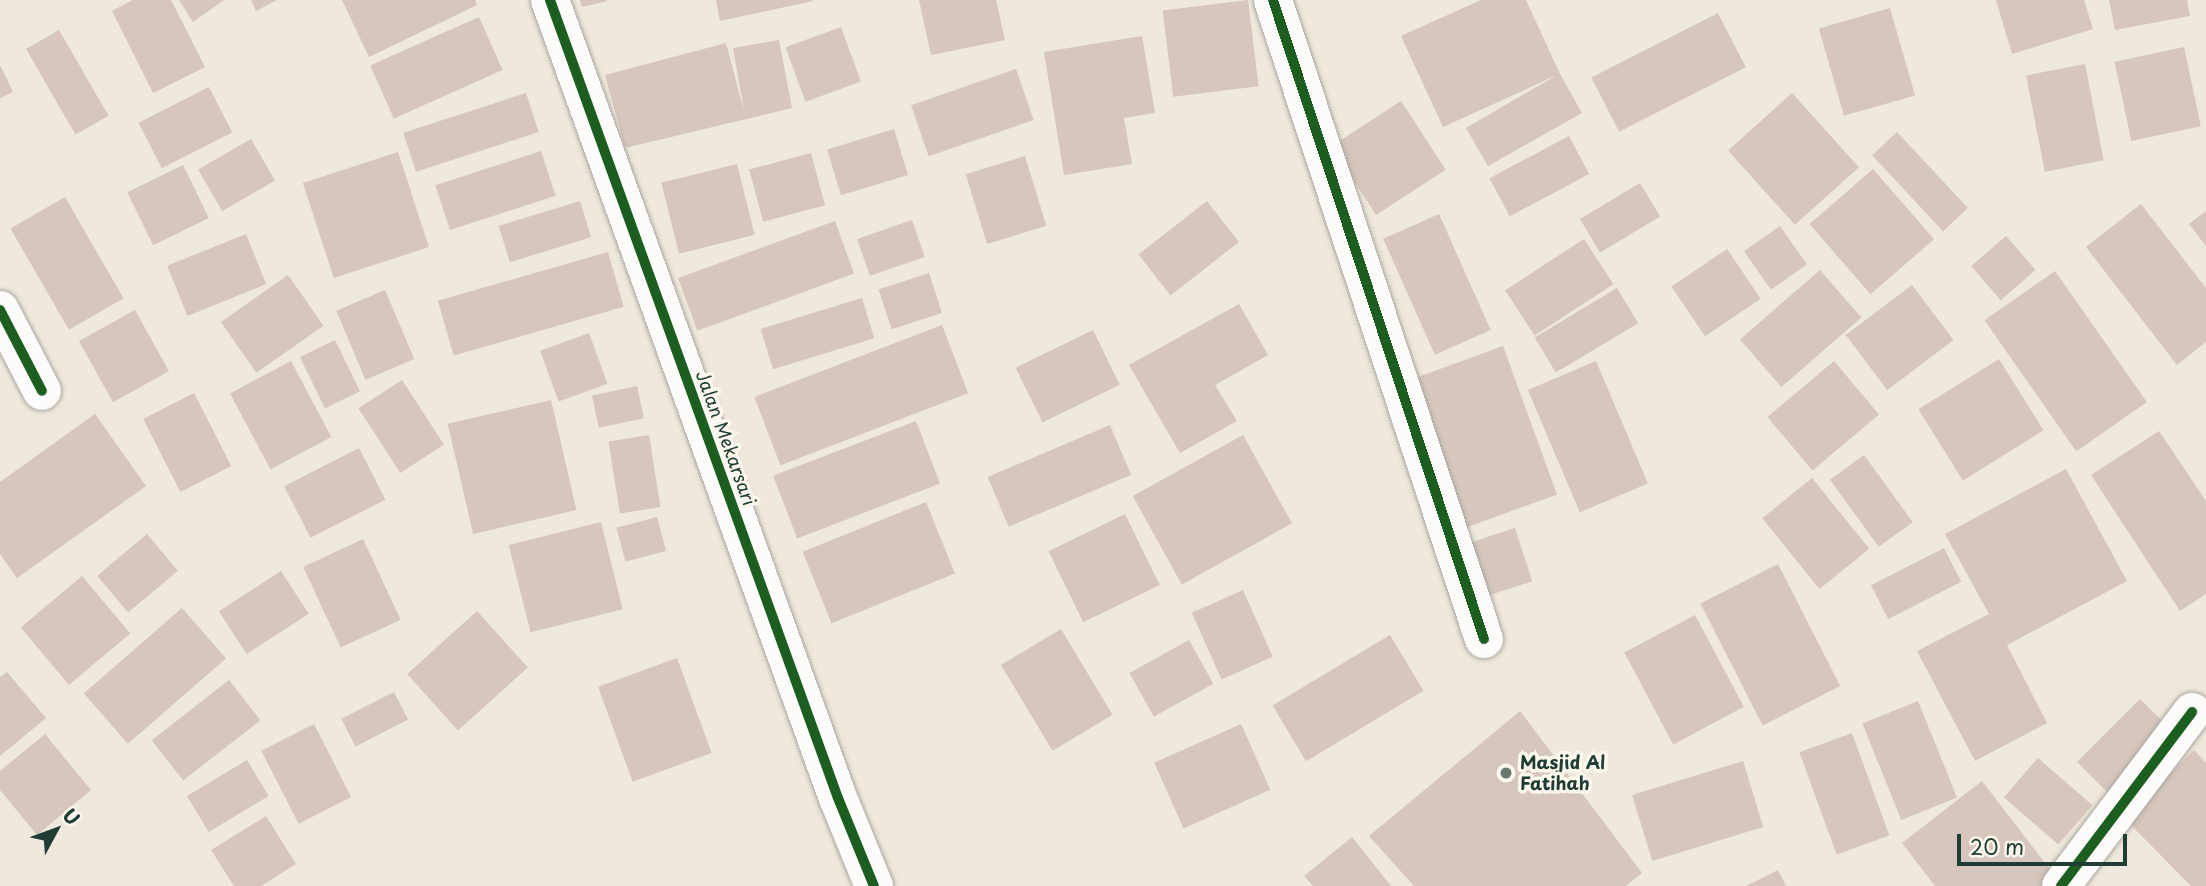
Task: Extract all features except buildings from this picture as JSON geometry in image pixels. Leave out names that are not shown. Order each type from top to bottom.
[{"type":"street","name":"Jalan Mekarsari","points":[[550,0],[838,798],[874,886]]},
{"type":"street","points":[[1273,0],[1484,639]]},
{"type":"street","points":[[0,310],[42,391]]},
{"type":"street","points":[[2060,886],[2192,712]]},
{"type":"cycle path","points":[[550,0],[838,798],[874,886]]},
{"type":"cycle path","points":[[1273,0],[1484,639]]},
{"type":"cycle path","points":[[0,310],[42,391]]},
{"type":"cycle path","points":[[2061,886],[2192,712]]},
{"type":"place","name":"Masjid Al Fatihah","points":[[1506,773]]}]
